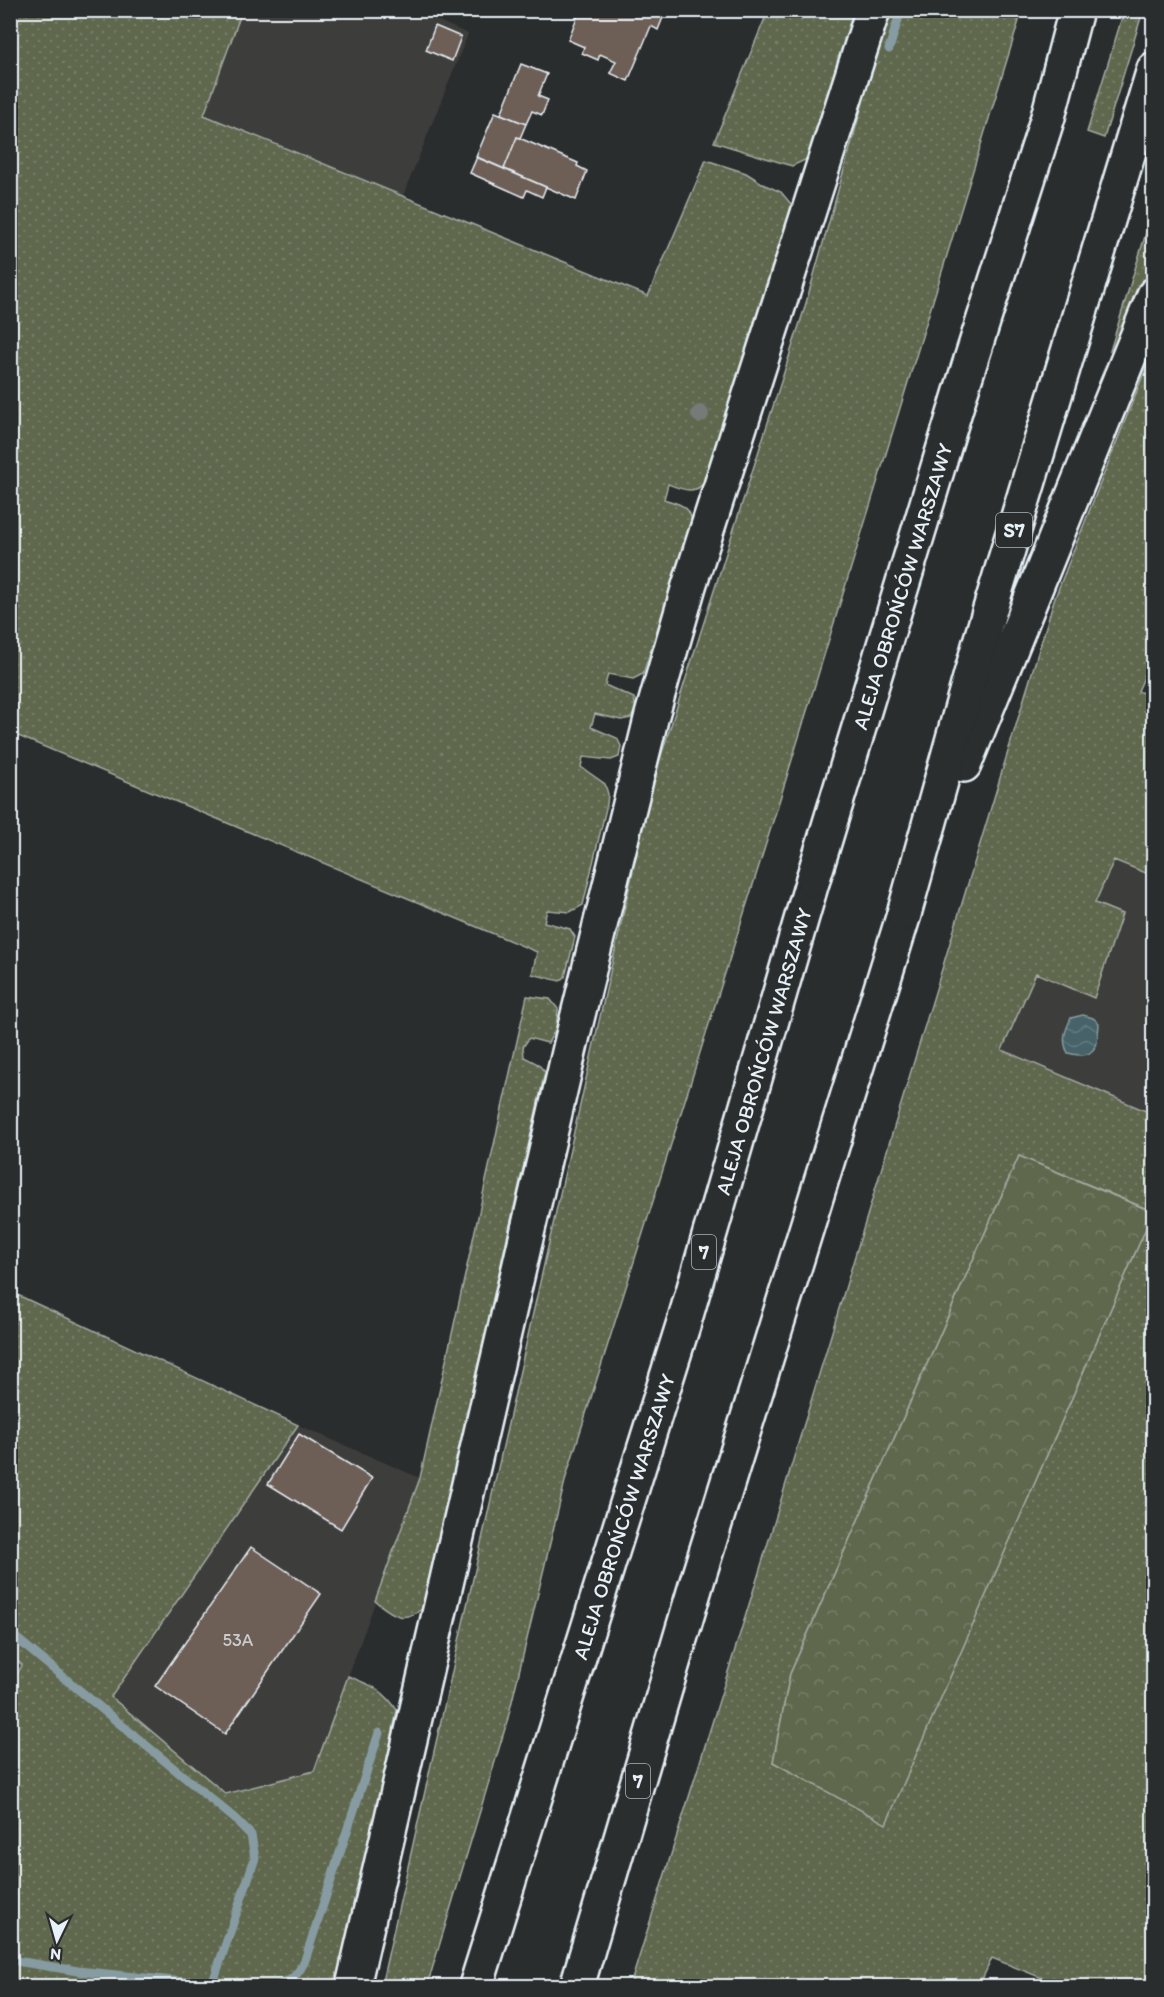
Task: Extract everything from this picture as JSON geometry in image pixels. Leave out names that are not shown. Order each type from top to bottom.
[{"type":"main road","points":[[353,1986],[576,1024],[652,715],[689,586],[873,10]]},
{"type":"main road","points":[[1052,104],[1076,10]]},
{"type":"main road","points":[[1052,104],[1082,10]]},
{"type":"main road","name":"S7","points":[[904,914],[980,642],[1154,69]]},
{"type":"main road","name":"ALEJA OBROŃCÓW WARSZAWY","points":[[476,1986],[685,1320],[813,879],[962,388],[1052,104]]},
{"type":"main road","points":[[904,914],[1154,295]]},
{"type":"main road","name":"7","points":[[577,1986],[703,1564],[904,914]]},
{"type":"shaded area","points":[[242,11],[416,11],[468,34],[403,196],[204,115]]},
{"type":"shaded area","points":[[1114,860],[1153,876],[1153,1114],[1002,1050],[1036,973],[1093,997],[1122,914],[1095,903]]},
{"type":"shaded area","points":[[298,1425],[420,1478],[314,1771],[226,1794],[111,1697]]},
{"type":"green space","points":[[10,11],[242,11],[204,115],[648,296],[706,160],[746,173],[781,192],[791,204],[705,481],[693,490],[668,484],[664,499],[686,509],[692,522],[643,674],[633,679],[608,674],[605,685],[634,698],[636,709],[631,718],[621,720],[595,714],[591,727],[617,738],[621,746],[619,757],[611,760],[583,757],[581,767],[605,784],[608,794],[607,804],[583,905],[570,912],[547,910],[544,922],[570,929],[575,937],[565,977],[560,981],[532,974],[537,952],[11,733]]},
{"type":"green space","points":[[768,11],[858,11],[814,147],[805,160],[792,166],[714,142]]},
{"type":"green space","points":[[889,11],[1022,11],[775,815],[566,1477],[507,1722],[427,1986],[381,1986],[654,778],[804,310]]},
{"type":"green space","points":[[1124,11],[1143,11],[1104,138],[1087,132]]},
{"type":"green space","points":[[1153,210],[1153,258],[1144,289],[1117,348],[1110,351]]},
{"type":"green space","points":[[1153,350],[1154,655],[1138,691],[1153,698],[1153,876],[1114,860],[1095,903],[1122,914],[1094,998],[1036,973],[1002,1050],[1153,1114],[1153,1188],[1145,1208],[1019,1156],[790,1674],[773,1762],[886,1823],[1153,1212],[1154,1583],[1145,1603],[1154,1607],[1153,1986],[1062,1986],[992,1958],[979,1986],[630,1986],[757,1579],[1054,600]]},
{"type":"green space","points":[[527,996],[550,999],[558,1009],[556,1028],[548,1043],[529,1038],[523,1047],[524,1057],[538,1064],[545,1072],[422,1609],[409,1616],[397,1616],[375,1601],[420,1478]]},
{"type":"green space","points":[[1019,1156],[1153,1212],[886,1824],[773,1762],[790,1674]]},
{"type":"green space","points":[[11,1292],[298,1425],[111,1697],[226,1794],[314,1771],[348,1676],[376,1688],[392,1703],[397,1710],[342,1986],[44,1986],[11,1979],[10,1687],[22,1665],[10,1655]]},
{"type":"water","points":[[1083,1015],[1099,1023],[1096,1045],[1093,1050],[1084,1055],[1068,1053],[1064,1040],[1067,1027],[1071,1018]]},
{"type":"building","points":[[580,10],[622,10],[632,15],[634,10],[666,10],[658,30],[651,26],[628,81],[610,73],[616,61],[600,54],[598,60],[582,53],[584,47],[568,40]]},
{"type":"building","points":[[435,26],[461,37],[452,61],[426,50]]},
{"type":"building","points":[[521,64],[547,74],[538,96],[548,100],[542,115],[532,111],[526,124],[501,114]]},
{"type":"building","points":[[495,112],[526,124],[520,138],[517,137],[504,169],[476,157]]},
{"type":"building","points":[[517,137],[578,163],[577,166],[587,171],[576,200],[504,169]]},
{"type":"building","points":[[477,157],[546,187],[542,197],[527,190],[524,197],[470,173]]},
{"type":"building","points":[[299,1434],[372,1478],[341,1529],[268,1484]]},
{"type":"building","points":[[251,1547],[321,1594],[225,1734],[155,1686]]},
{"type":"waterway","points":[[889,49],[901,10]]},
{"type":"waterway","points":[[10,1633],[234,1818],[251,1835],[255,1858],[212,1985]]},
{"type":"waterway","points":[[277,1986],[294,1977],[305,1960],[379,1733]]},
{"type":"waterway","points":[[10,1960],[78,1971],[222,1986]]}]
